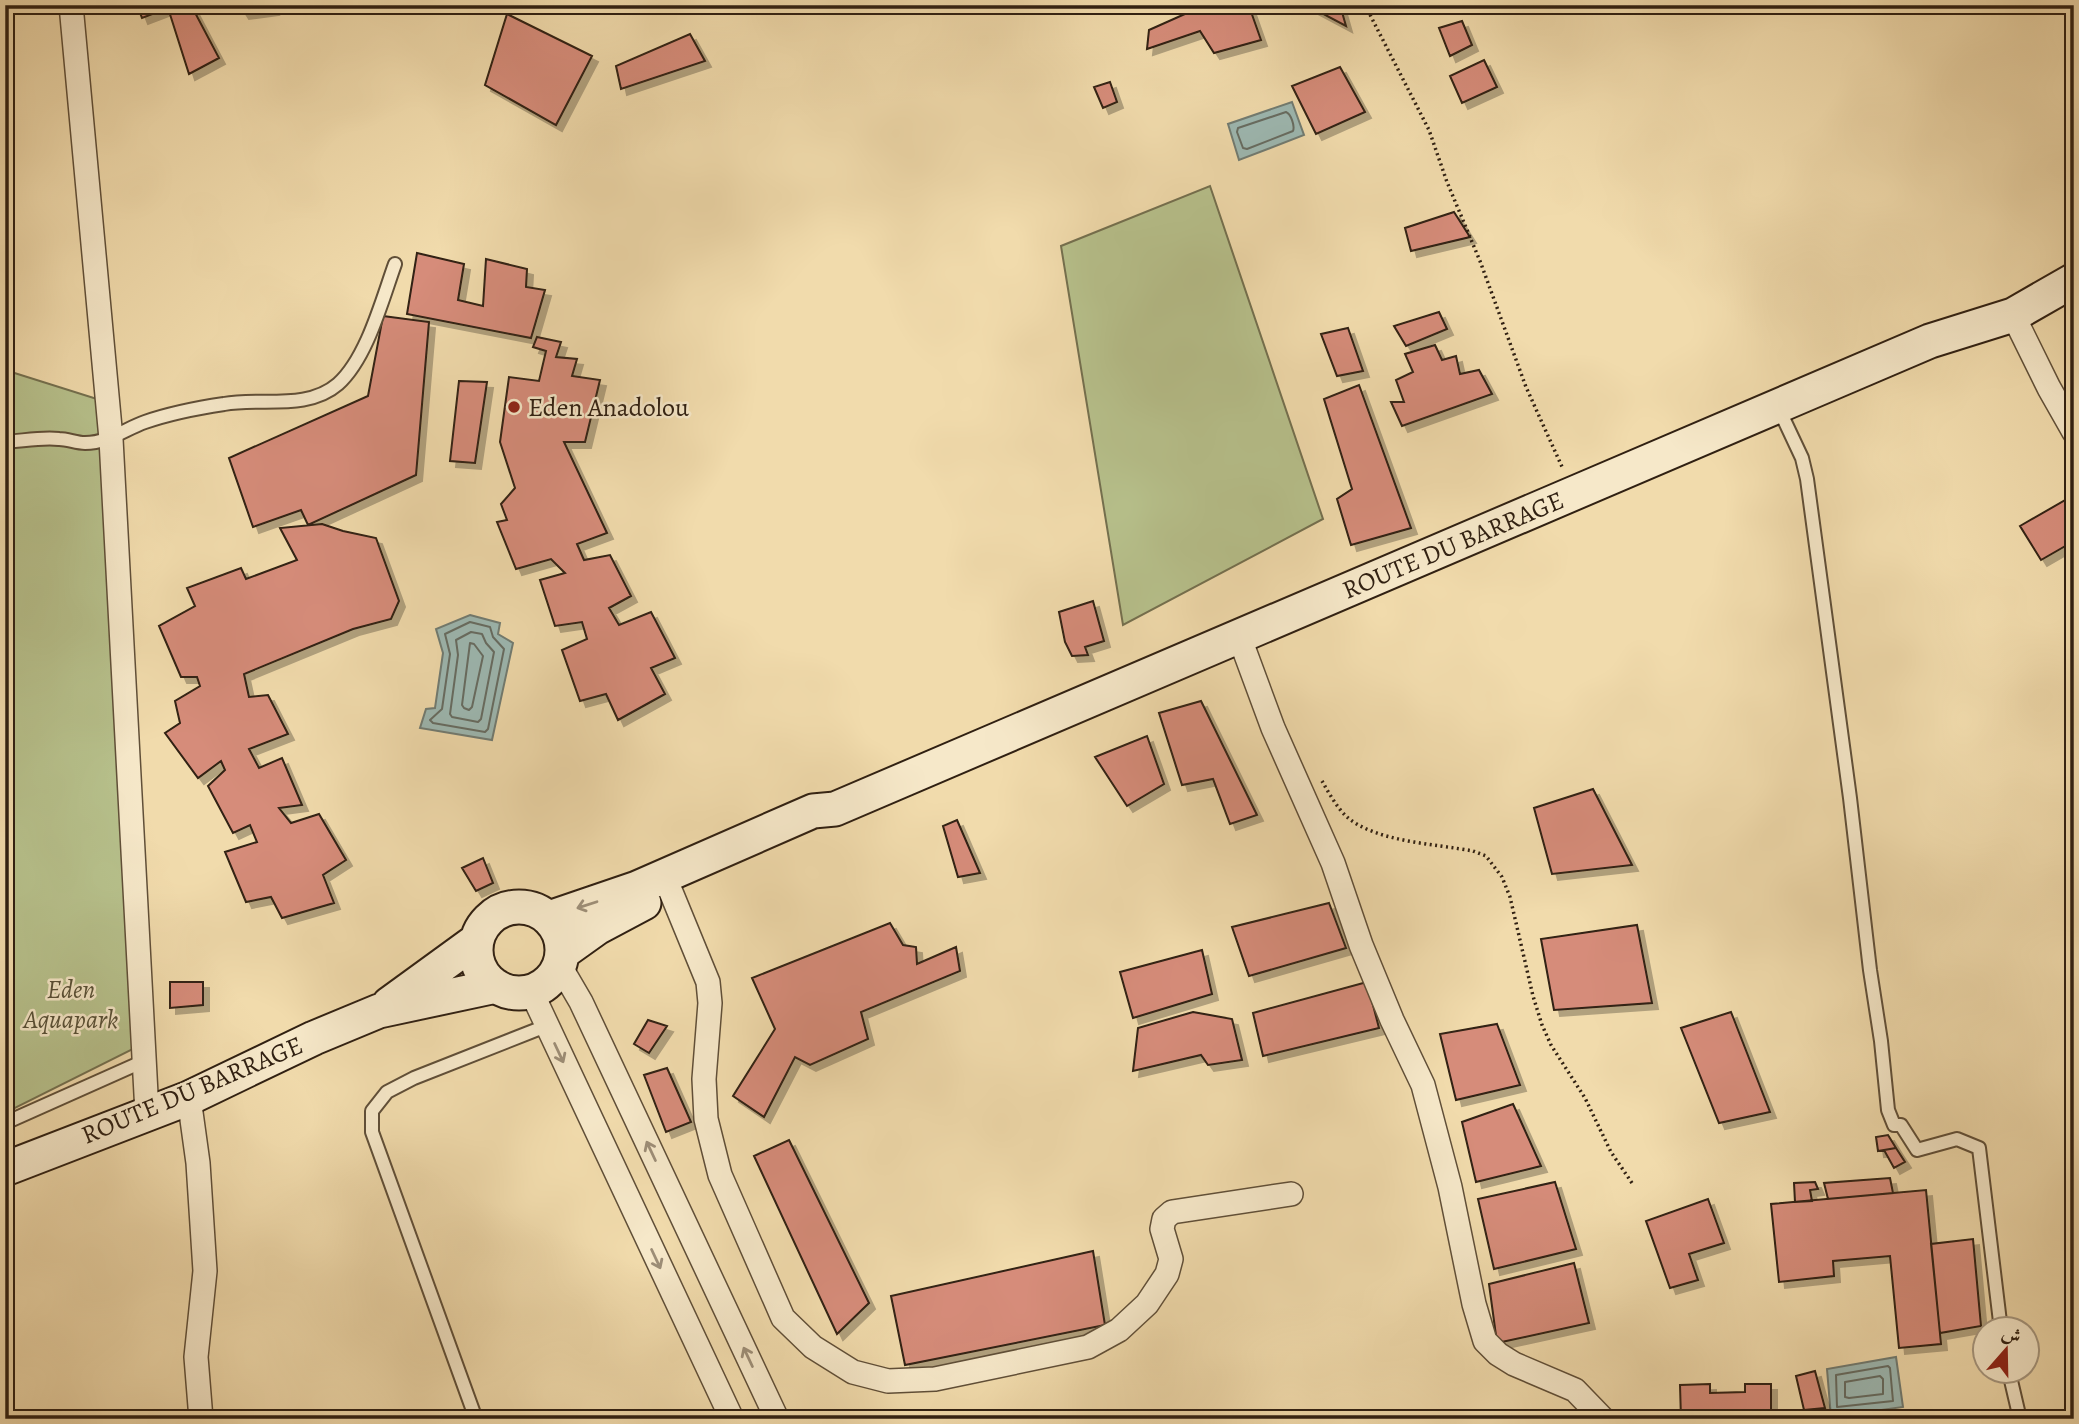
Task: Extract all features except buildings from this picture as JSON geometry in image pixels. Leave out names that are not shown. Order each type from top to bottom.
[{"type":"main road","name":"ROUTE DU BARRAGE","points":[[379,1011],[477,940],[491,917],[504,909],[521,906],[536,909],[549,918],[649,883],[813,811],[832,810],[1930,341],[2013,315],[2074,280]]},
{"type":"main road","name":"ROUTE DU BARRAGE","points":[[5,1170],[189,1098],[314,1038],[379,1011],[496,986],[518,993],[531,991],[552,979],[561,959],[615,918],[806,834],[827,821],[832,810]]},
{"type":"main road","points":[[549,918],[560,933],[561,959]]},
{"type":"main road","points":[[477,940],[479,966],[496,986]]},
{"type":"street","points":[[71,5],[111,439],[147,1114]]},
{"type":"street","points":[[2013,315],[2074,432]]},
{"type":"street","points":[[1239,636],[1273,729],[1333,863],[1361,945],[1423,1085],[1450,1187],[1474,1304],[1485,1340],[1506,1359],[1575,1390],[1603,1419]]},
{"type":"street","points":[[671,892],[708,982],[710,1003],[705,1119],[720,1175],[783,1318],[813,1347],[853,1373],[888,1381],[935,1379],[1088,1347],[1119,1330],[1147,1304],[1167,1274],[1171,1259],[1162,1229],[1164,1219],[1172,1212],[1291,1194]]},
{"type":"street","points":[[561,959],[777,1419]]},
{"type":"street","points":[[531,991],[732,1419]]},
{"type":"street","points":[[189,1098],[198,1163],[205,1271],[196,1357],[201,1419]]},
{"type":"lane","points":[[5,442],[57,438],[86,443],[111,439],[143,423],[177,412],[227,403],[296,400],[323,394],[348,374],[360,352],[395,264]]},
{"type":"lane","points":[[1778,407],[1802,458],[1807,478],[1888,1110],[1894,1125],[1901,1125],[1917,1150],[1957,1139],[1979,1148],[1999,1316]]},
{"type":"lane","points":[[476,1419],[372,1132],[372,1111],[387,1092],[414,1078],[546,1026]]},
{"type":"lane","points":[[5,1123],[144,1061]]},
{"type":"lane","points":[[2013,1386],[2020,1419]]},
{"type":"path","points":[[1366,5],[1429,130],[1526,387],[1575,493]]},
{"type":"path","points":[[1318,775],[1345,816],[1362,827],[1392,836],[1473,851],[1486,856],[1496,867],[1510,897],[1542,1025],[1551,1045],[1585,1098],[1611,1152],[1632,1183]]},
{"type":"green space","points":[[1210,186],[1323,519],[1123,625],[1061,246]]},
{"type":"green space","name":"Eden Aquapark","points":[[5,370],[97,399],[141,1045],[5,1113]]},
{"type":"water","points":[[1292,102],[1304,135],[1239,160],[1228,124]]},
{"type":"water","points":[[470,615],[500,623],[498,634],[513,643],[492,740],[420,728],[426,709],[435,708],[443,653],[436,629]]},
{"type":"water","points":[[1896,1357],[1903,1407],[1831,1417],[1827,1369]]},
{"type":"place","name":"Eden Anadolou","points":[[514,407]]}]
